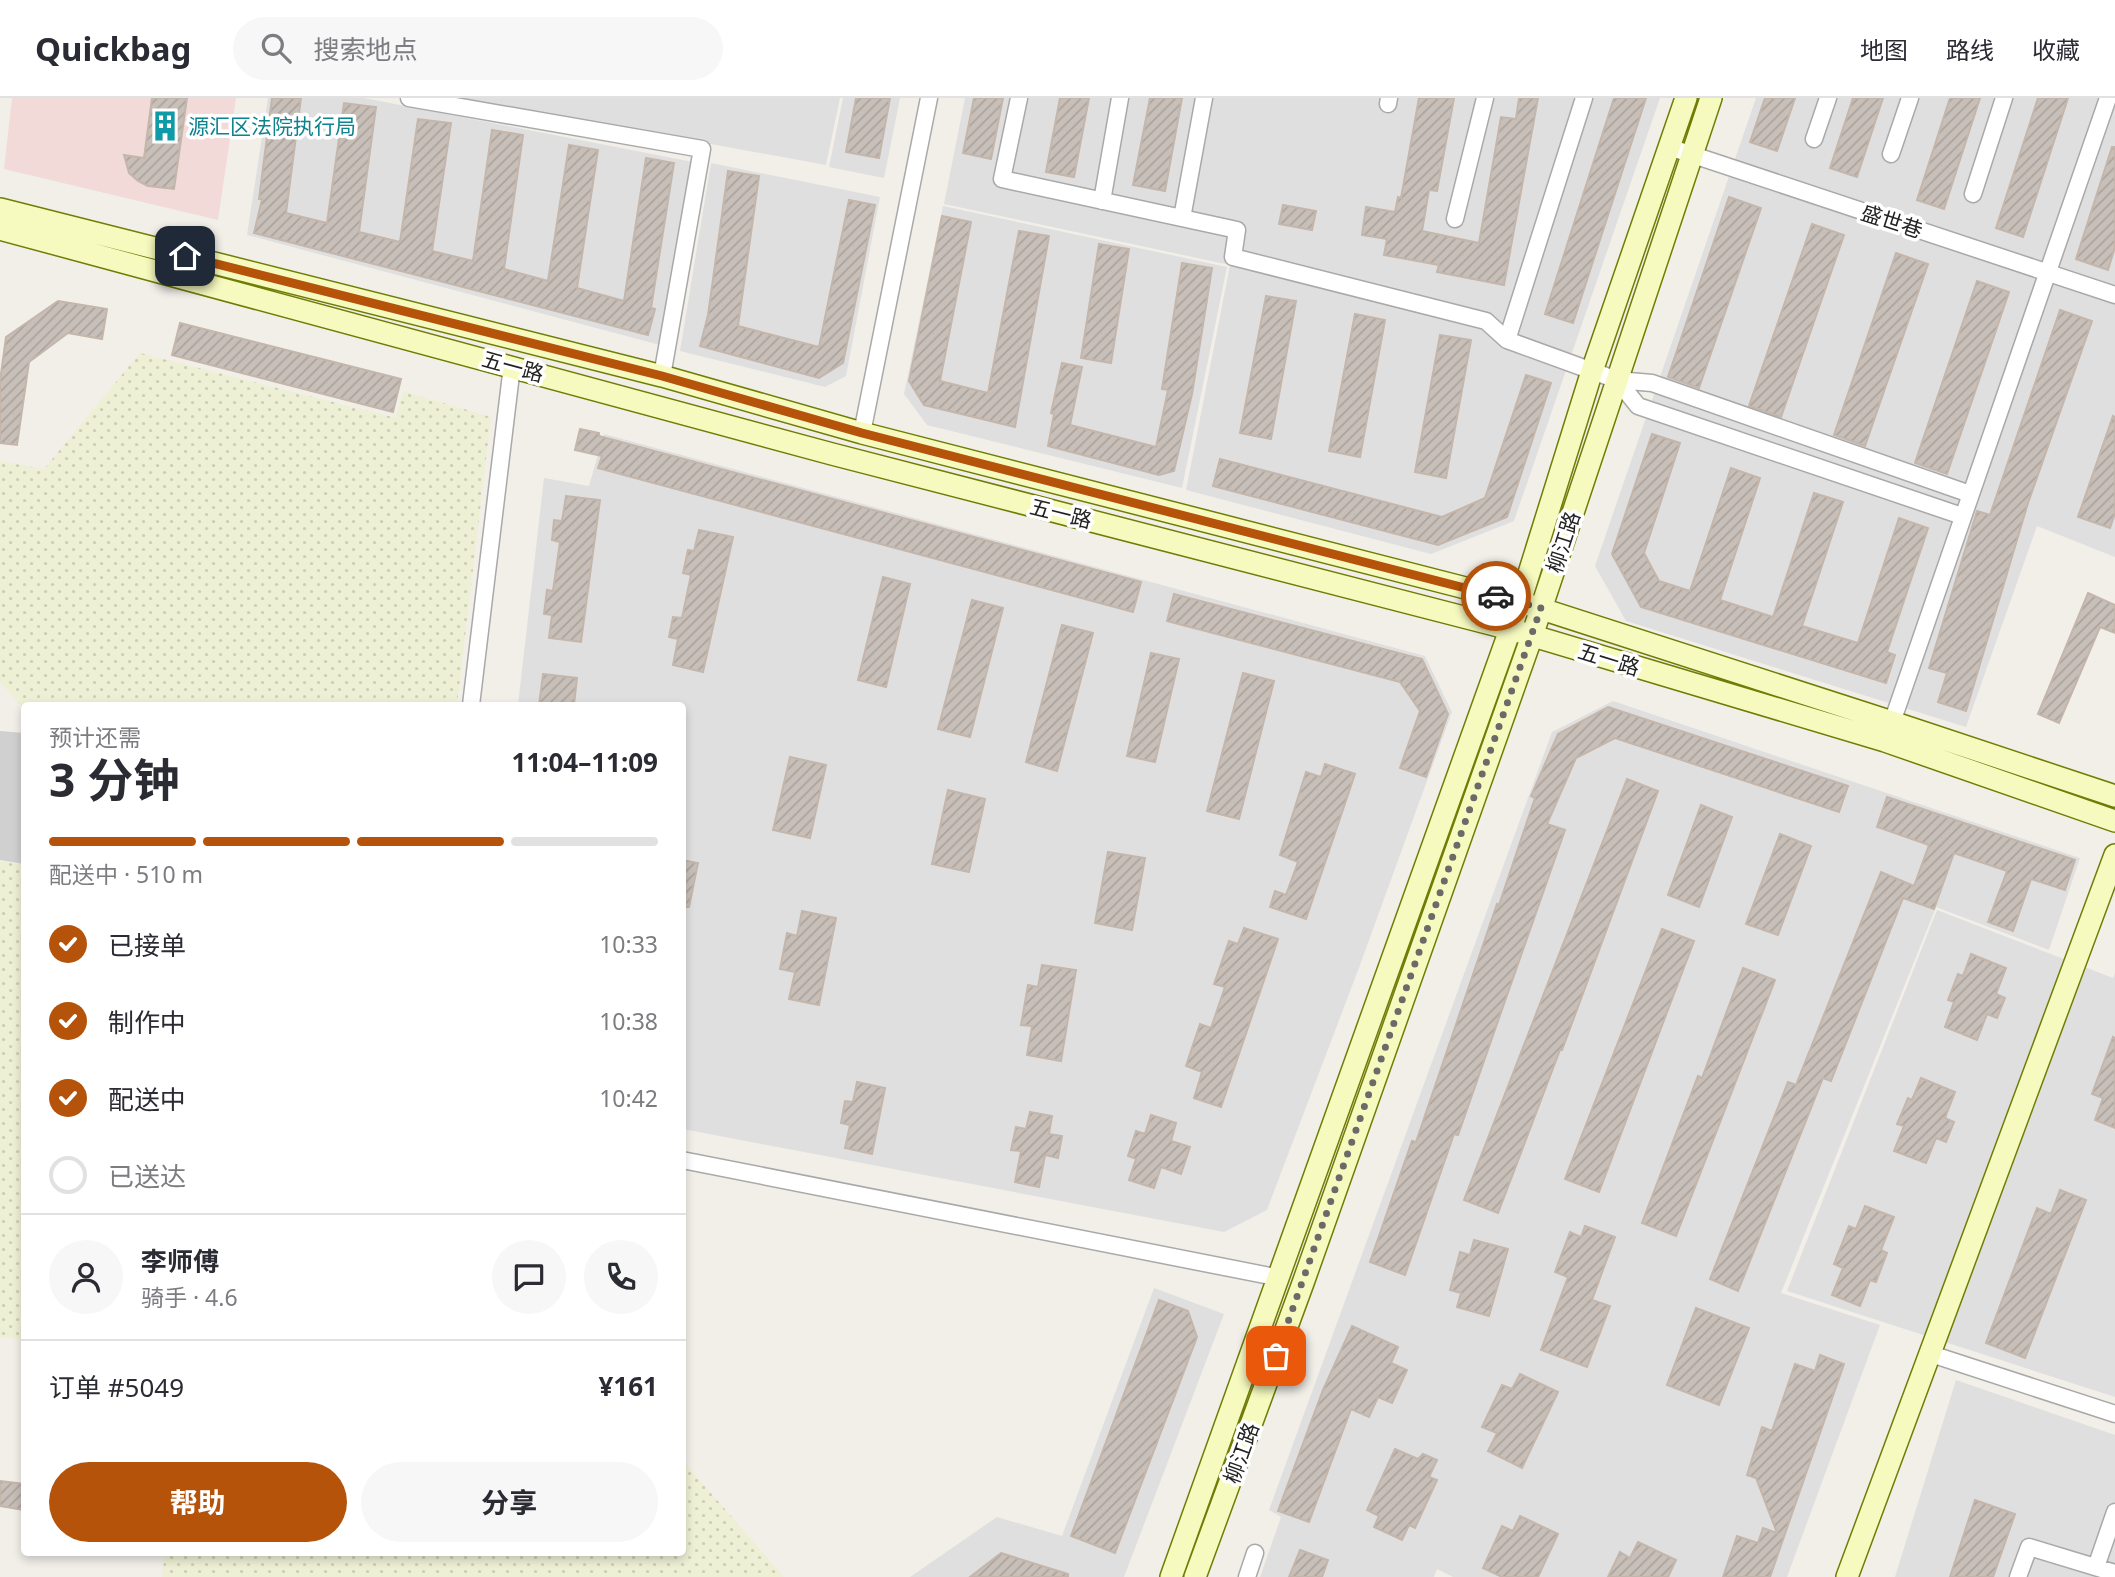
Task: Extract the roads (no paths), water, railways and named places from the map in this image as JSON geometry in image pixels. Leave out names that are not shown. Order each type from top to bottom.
[{"type":"street","points":[[409,98],[702,149],[662,376]]},
{"type":"street","points":[[862,433],[929,98]]},
{"type":"street","points":[[1019,98],[1002,179],[1237,230],[1233,257],[1486,321],[1507,340],[1617,380],[1652,383],[1970,494]]},
{"type":"street","points":[[1101,201],[1120,98]]},
{"type":"street","points":[[1182,218],[1204,98]]},
{"type":"street","points":[[1455,219],[1485,98]]},
{"type":"street","points":[[1507,340],[1584,98]]},
{"type":"street","name":"柳江路","points":[[1171,1577],[1520,602],[1592,371],[1686,98]]},
{"type":"street","name":"柳江路","points":[[1195,1577],[1303,1283],[1532,636],[1712,98]]},
{"type":"street","points":[[1814,139],[1828,98]]},
{"type":"street","points":[[1891,154],[1910,98]]},
{"type":"street","points":[[1973,194],[2004,98]]},
{"type":"street","points":[[1889,732],[2108,98]]},
{"type":"street","name":"盛世巷","points":[[1670,147],[2115,295]]},
{"type":"street","name":"五一路","points":[[0,209],[662,376],[862,433],[1541,608],[1889,732],[2115,821]]},
{"type":"street","name":"五一路","points":[[0,229],[832,454],[1510,629],[2115,796]]},
{"type":"street","points":[[471,702],[512,366]]},
{"type":"street","points":[[1617,380],[1638,406],[1962,516]]},
{"type":"street","points":[[832,454],[839,426]]},
{"type":"street","points":[[1847,1577],[2115,855]]},
{"type":"street","points":[[686,1161],[1303,1283]]},
{"type":"street","points":[[1931,1354],[2115,1414]]},
{"type":"street","points":[[2096,1567],[2115,1512]]},
{"type":"street","points":[[2018,1577],[2029,1547],[2115,1573]]},
{"type":"street","points":[[1247,1577],[1255,1553]]},
{"type":"place","name":"源汇区法院执行局","points":[[165,126]]}]
